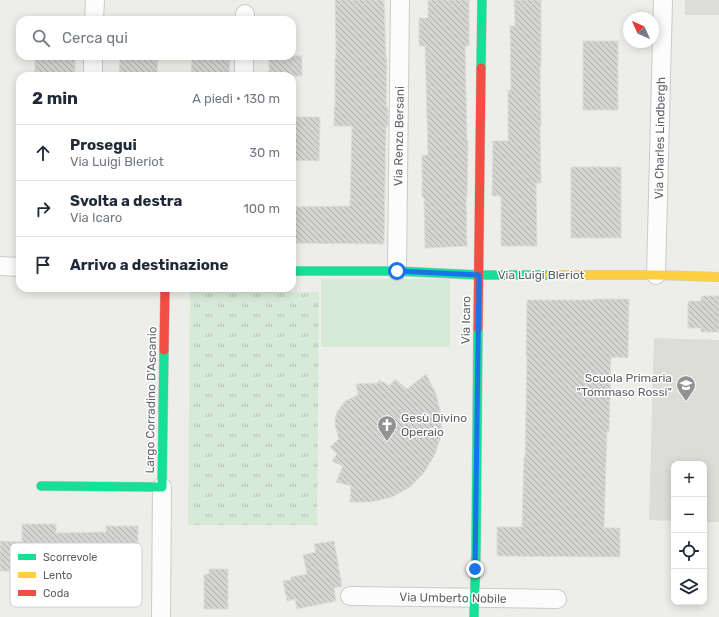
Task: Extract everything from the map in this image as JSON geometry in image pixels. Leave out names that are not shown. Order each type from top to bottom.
[{"type":"street","points":[[94,16],[95,0]]},
{"type":"street","name":"Via Renzo Bersani","points":[[397,271],[400,0]]},
{"type":"street","name":"Via Icaro","points":[[474,617],[482,0]]},
{"type":"street","name":"Via Charles Lindbergh","points":[[656,275],[663,0]]},
{"type":"street","points":[[93,60],[93,72]]},
{"type":"street","points":[[244,60],[244,72]]},
{"type":"street","points":[[0,266],[16,267]]},
{"type":"street","name":"Via Luigi Bleriot","points":[[296,271],[397,271],[479,275],[656,275],[719,277]]},
{"type":"street","name":"Largo Corradino D'Ascanio","points":[[41,486],[162,487],[165,292]]},
{"type":"street","points":[[161,617],[162,487]]},
{"type":"street","name":"Via Umberto Nobile","points":[[350,596],[557,599]]},
{"type":"shaded area","points":[[685,0],[719,0],[719,15],[685,15]]},
{"type":"shaded area","name":"Scuola Primaria \"Tommaso Rossi\"","points":[[654,338],[719,340],[719,522],[707,522],[707,461],[671,461],[671,521],[649,520]]},
{"type":"green space","points":[[321,279],[450,279],[450,347],[321,347]]},
{"type":"green space","points":[[190,292],[319,292],[317,525],[188,525]]},
{"type":"building","points":[[335,0],[384,0],[387,58],[386,107],[388,107],[388,126],[386,126],[384,244],[296,243],[296,207],[350,206],[352,126],[334,126],[336,58]]},
{"type":"building","points":[[428,0],[469,0],[469,46],[465,46],[468,141],[466,197],[467,246],[425,248],[424,197],[422,197],[422,155],[428,155],[425,46],[419,46],[419,18],[428,18]]},
{"type":"building","points":[[514,0],[541,0],[541,183],[536,183],[537,246],[501,246],[501,196],[492,196],[493,141],[508,141],[508,90],[511,90],[510,26],[515,26]]},
{"type":"building","points":[[583,41],[618,41],[618,110],[583,110]]},
{"type":"building","points":[[296,56],[302,56],[302,76],[296,76],[296,72],[269,72],[269,60],[296,60]]},
{"type":"building","points":[[35,60],[75,60],[75,72],[35,72]]},
{"type":"building","points":[[120,60],[158,60],[157,72],[119,72]]},
{"type":"building","points":[[192,60],[230,60],[229,72],[191,72]]},
{"type":"building","points":[[296,117],[320,117],[319,161],[296,160]]},
{"type":"building","points":[[571,167],[621,167],[621,238],[571,238]]},
{"type":"building","points":[[701,296],[719,296],[719,332],[701,332],[701,328],[688,328],[688,301],[701,301]]},
{"type":"building","points":[[629,299],[628,358],[611,357],[609,432],[607,431],[604,528],[620,528],[620,557],[497,556],[497,527],[522,527],[525,457],[527,300]]},
{"type":"building","name":"Gesù Divino Operaio","points":[[426,374],[436,394],[441,414],[442,433],[435,454],[424,473],[410,487],[392,497],[371,502],[350,502],[351,486],[336,482],[343,466],[332,461],[337,454],[330,447],[339,439],[335,425],[337,412],[345,401],[358,395],[356,384],[378,383],[379,380],[390,386],[395,379],[407,389]]},
{"type":"building","points":[[22,524],[56,524],[56,533],[106,532],[106,526],[138,526],[138,543],[10,543],[10,571],[0,571],[0,541],[22,542]]},
{"type":"building","points":[[334,541],[342,586],[334,588],[336,601],[297,609],[295,599],[287,601],[283,581],[291,580],[291,577],[307,574],[303,555],[316,552],[314,544]]},
{"type":"building","points":[[209,569],[228,569],[228,609],[204,609],[204,574],[209,574]]},
{"type":"traffic: fast","points":[[481,68],[482,0]]},
{"type":"traffic: fast","points":[[296,271],[397,271],[479,275],[550,275]]},
{"type":"traffic: fast","points":[[474,617],[478,328]]},
{"type":"traffic: fast","points":[[41,486],[162,487],[164,350]]},
{"type":"traffic: slow","points":[[550,275],[656,275],[719,277]]},
{"type":"traffic: jam","points":[[478,328],[481,68]]},
{"type":"traffic: jam","points":[[164,350],[165,292]]},
{"type":"place","name":"Scuola Primaria \"Tommaso Rossi\"","points":[[686,402]]},
{"type":"place","name":"Gesù Divino Operaio","points":[[387,442]]},
{"type":"route","points":[[397,271],[479,275],[475,569]]}]
